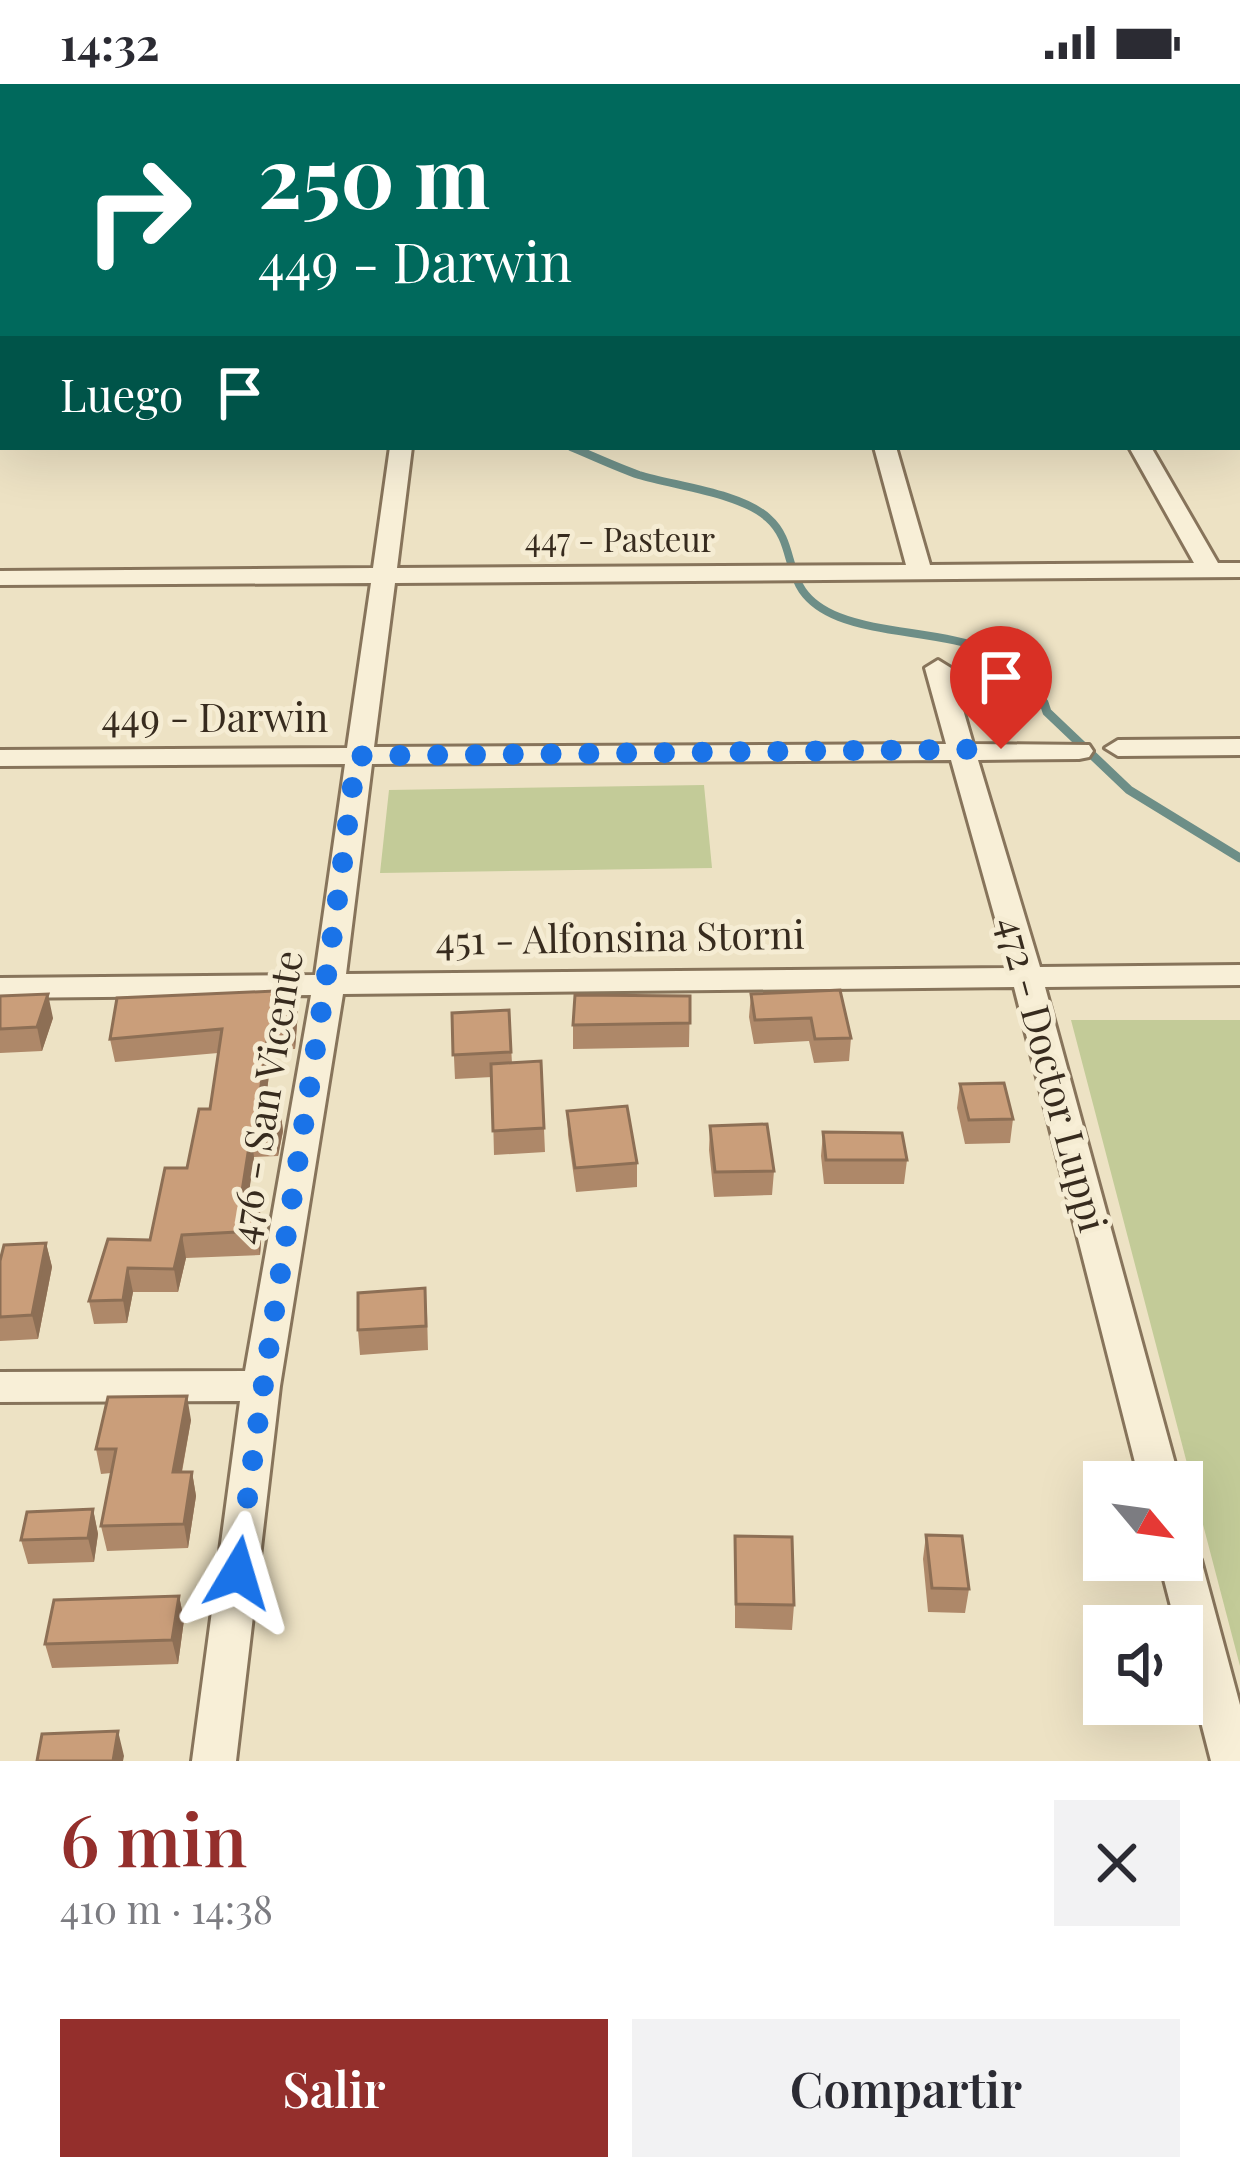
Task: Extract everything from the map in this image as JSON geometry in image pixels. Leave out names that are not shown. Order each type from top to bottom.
[{"type":"street","name":"476 - San Vicente","points":[[214,1761],[261,1385],[329,983],[401,450]]},
{"type":"street","points":[[887,450],[920,572]]},
{"type":"street","points":[[1142,450],[1210,570]]},
{"type":"street","name":"447 - Pasteur","points":[[0,578],[1240,570]]},
{"type":"street","name":"472 - Doctor Luppi","points":[[938,668],[1027,976],[1154,1461]]},
{"type":"street","points":[[1118,748],[1240,746]]},
{"type":"street","name":"449 - Darwin","points":[[0,758],[1078,751]]},
{"type":"street","name":"451 - Alfonsina Storni","points":[[0,988],[1240,975]]},
{"type":"street","points":[[0,1387],[261,1385]]},
{"type":"street","points":[[1186,1581],[1233,1761]]},
{"type":"green space","points":[[704,785],[712,868],[380,873],[389,790]]},
{"type":"green space","points":[[1071,1020],[1240,1020],[1240,1666],[1203,1525],[1203,1461],[1186,1461]]},
{"type":"building","points":[[296,990],[292,1026],[269,1027],[258,1108],[280,1108],[275,1133],[251,1134],[240,1204],[259,1204],[256,1231],[182,1235],[174,1269],[128,1268],[123,1300],[89,1301],[108,1239],[150,1240],[165,1168],[187,1168],[199,1109],[210,1109],[222,1029],[110,1039],[117,998]]},
{"type":"building","points":[[840,990],[851,1038],[815,1039],[811,1018],[755,1020],[751,994]]},
{"type":"building","points":[[48,994],[37,1027],[0,1029],[0,996]]},
{"type":"building","points":[[575,995],[690,996],[690,1023],[573,1025]]},
{"type":"building","points":[[509,1010],[511,1052],[453,1055],[452,1013]]},
{"type":"building","points":[[541,1061],[544,1128],[493,1131],[491,1064]]},
{"type":"building","points":[[1004,1083],[1013,1119],[969,1120],[960,1084]]},
{"type":"building","points":[[627,1106],[637,1163],[575,1168],[567,1111]]},
{"type":"building","points":[[767,1124],[774,1171],[715,1172],[710,1126]]},
{"type":"building","points":[[823,1132],[902,1133],[907,1160],[826,1160]]},
{"type":"building","points":[[46,1243],[32,1315],[0,1317],[4,1245]]},
{"type":"building","points":[[425,1288],[426,1326],[358,1330],[358,1293]]},
{"type":"building","points":[[187,1396],[173,1472],[192,1472],[184,1524],[101,1526],[116,1449],[96,1449],[108,1397]]},
{"type":"building","points":[[93,1509],[88,1538],[21,1540],[27,1512]]},
{"type":"building","points":[[926,1535],[962,1536],[969,1589],[932,1588]]},
{"type":"building","points":[[735,1536],[792,1537],[794,1605],[736,1604]]},
{"type":"building","points":[[179,1596],[172,1640],[45,1644],[54,1600]]},
{"type":"building","points":[[118,1731],[113,1761],[37,1761],[42,1734]]},
{"type":"waterway","points":[[578,450],[639,475],[725,496],[756,509],[778,530],[798,583],[819,607],[866,625],[987,650],[1012,662],[1032,680],[1045,706]]},
{"type":"waterway","points":[[1045,706],[1129,790],[1240,858]]},
{"type":"route","points":[[238,1573],[261,1385],[329,983],[356,756],[1001,749]]}]
